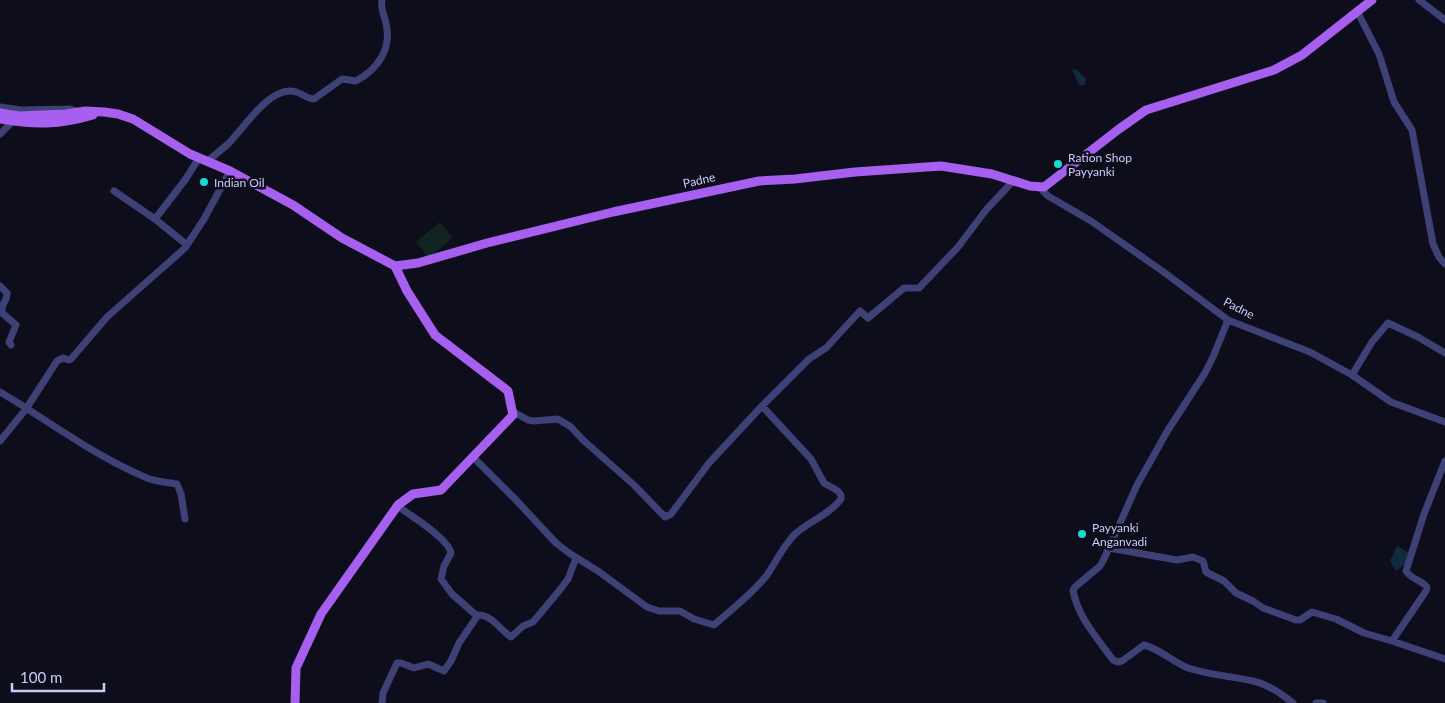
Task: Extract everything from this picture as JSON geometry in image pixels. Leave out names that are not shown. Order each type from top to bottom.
[{"type":"main road","points":[[1039,187],[1044,187],[1050,183],[1146,110],[1274,70],[1302,55],[1372,0]]},
{"type":"main road","points":[[0,120],[46,124],[71,122],[104,112]]},
{"type":"main road","points":[[0,113],[19,116],[104,112],[133,119],[203,160],[230,171],[293,205],[354,246],[395,266],[407,291],[435,335],[508,391],[513,415],[441,490],[413,494],[397,506],[321,614],[296,668],[295,703]]},
{"type":"main road","name":"Padne","points":[[395,266],[418,263],[496,240],[613,212],[758,181],[941,166],[992,174],[1039,187]]},
{"type":"street","points":[[155,218],[203,160],[227,144],[266,102],[276,94],[295,91],[314,99],[342,79],[356,81],[374,69],[385,52],[388,36],[381,6],[382,0]]},
{"type":"street","points":[[1419,0],[1445,20]]},
{"type":"street","points":[[1357,11],[1379,54],[1394,102],[1412,130],[1433,244],[1439,257],[1445,264]]},
{"type":"street","points":[[0,107],[21,110],[70,109],[82,112]]},
{"type":"street","points":[[0,134],[12,122]]},
{"type":"street","points":[[0,441],[26,409],[57,361],[63,358],[71,359],[107,317],[187,245],[204,219],[230,171]]},
{"type":"street","points":[[512,411],[528,420],[558,419],[571,427],[634,485],[665,517],[676,509],[709,463],[809,359],[826,348],[860,311],[868,318],[904,288],[919,288],[958,247],[986,210],[1014,180]]},
{"type":"street","name":"Padne","points":[[1039,187],[1048,196],[1091,221],[1228,320],[1310,352],[1352,375],[1391,402],[1445,422]]},
{"type":"street","points":[[114,192],[155,218],[187,245]]},
{"type":"street","points":[[0,286],[8,296],[1,306],[2,313],[16,325],[10,342],[11,345]]},
{"type":"street","points":[[1228,320],[1205,373],[1168,430],[1137,485],[1100,566],[1073,590],[1076,603],[1113,660],[1122,661],[1144,645],[1150,646],[1174,662],[1189,668],[1254,681],[1278,692],[1293,703]]},
{"type":"street","points":[[1352,375],[1372,342],[1388,323],[1445,352]]},
{"type":"street","points":[[0,392],[68,436],[115,463],[148,479],[177,484],[181,494],[185,519]]},
{"type":"street","points":[[473,457],[556,543],[576,558],[598,570],[647,606],[658,611],[680,611],[694,620],[714,625],[766,576],[784,547],[796,534],[822,517],[841,499],[838,491],[824,483],[811,459],[762,406]]},
{"type":"street","points":[[1392,641],[1426,591],[1427,587],[1411,577],[1406,571],[1424,514],[1445,461]]},
{"type":"street","points":[[397,506],[419,521],[448,546],[451,553],[444,566],[441,579],[452,594],[477,616]]},
{"type":"street","points":[[1109,548],[1177,560],[1198,558],[1203,561],[1206,572],[1224,581],[1236,593],[1253,601],[1262,608],[1296,620],[1300,620],[1312,612],[1336,619],[1364,633],[1445,659]]},
{"type":"street","points":[[382,703],[383,693],[397,663],[414,668],[428,664],[444,671],[448,668],[459,643],[477,616],[482,614],[488,616],[510,637],[523,626],[533,622],[568,578],[576,558]]},
{"type":"street","points":[[1316,703],[1323,703]]},
{"type":"green space","points":[[440,222],[453,238],[429,258],[416,242]]},
{"type":"water","points":[[1072,69],[1077,70],[1086,79],[1085,85],[1079,85]]},
{"type":"water","points":[[1397,546],[1409,553],[1404,565],[1396,571],[1390,561]]},
{"type":"place","name":"Ration Shop Payyanki","points":[[1058,164]]},
{"type":"place","name":"Indian Oil","points":[[204,182]]},
{"type":"place","name":"Payyanki Anganvadi","points":[[1082,534]]}]
